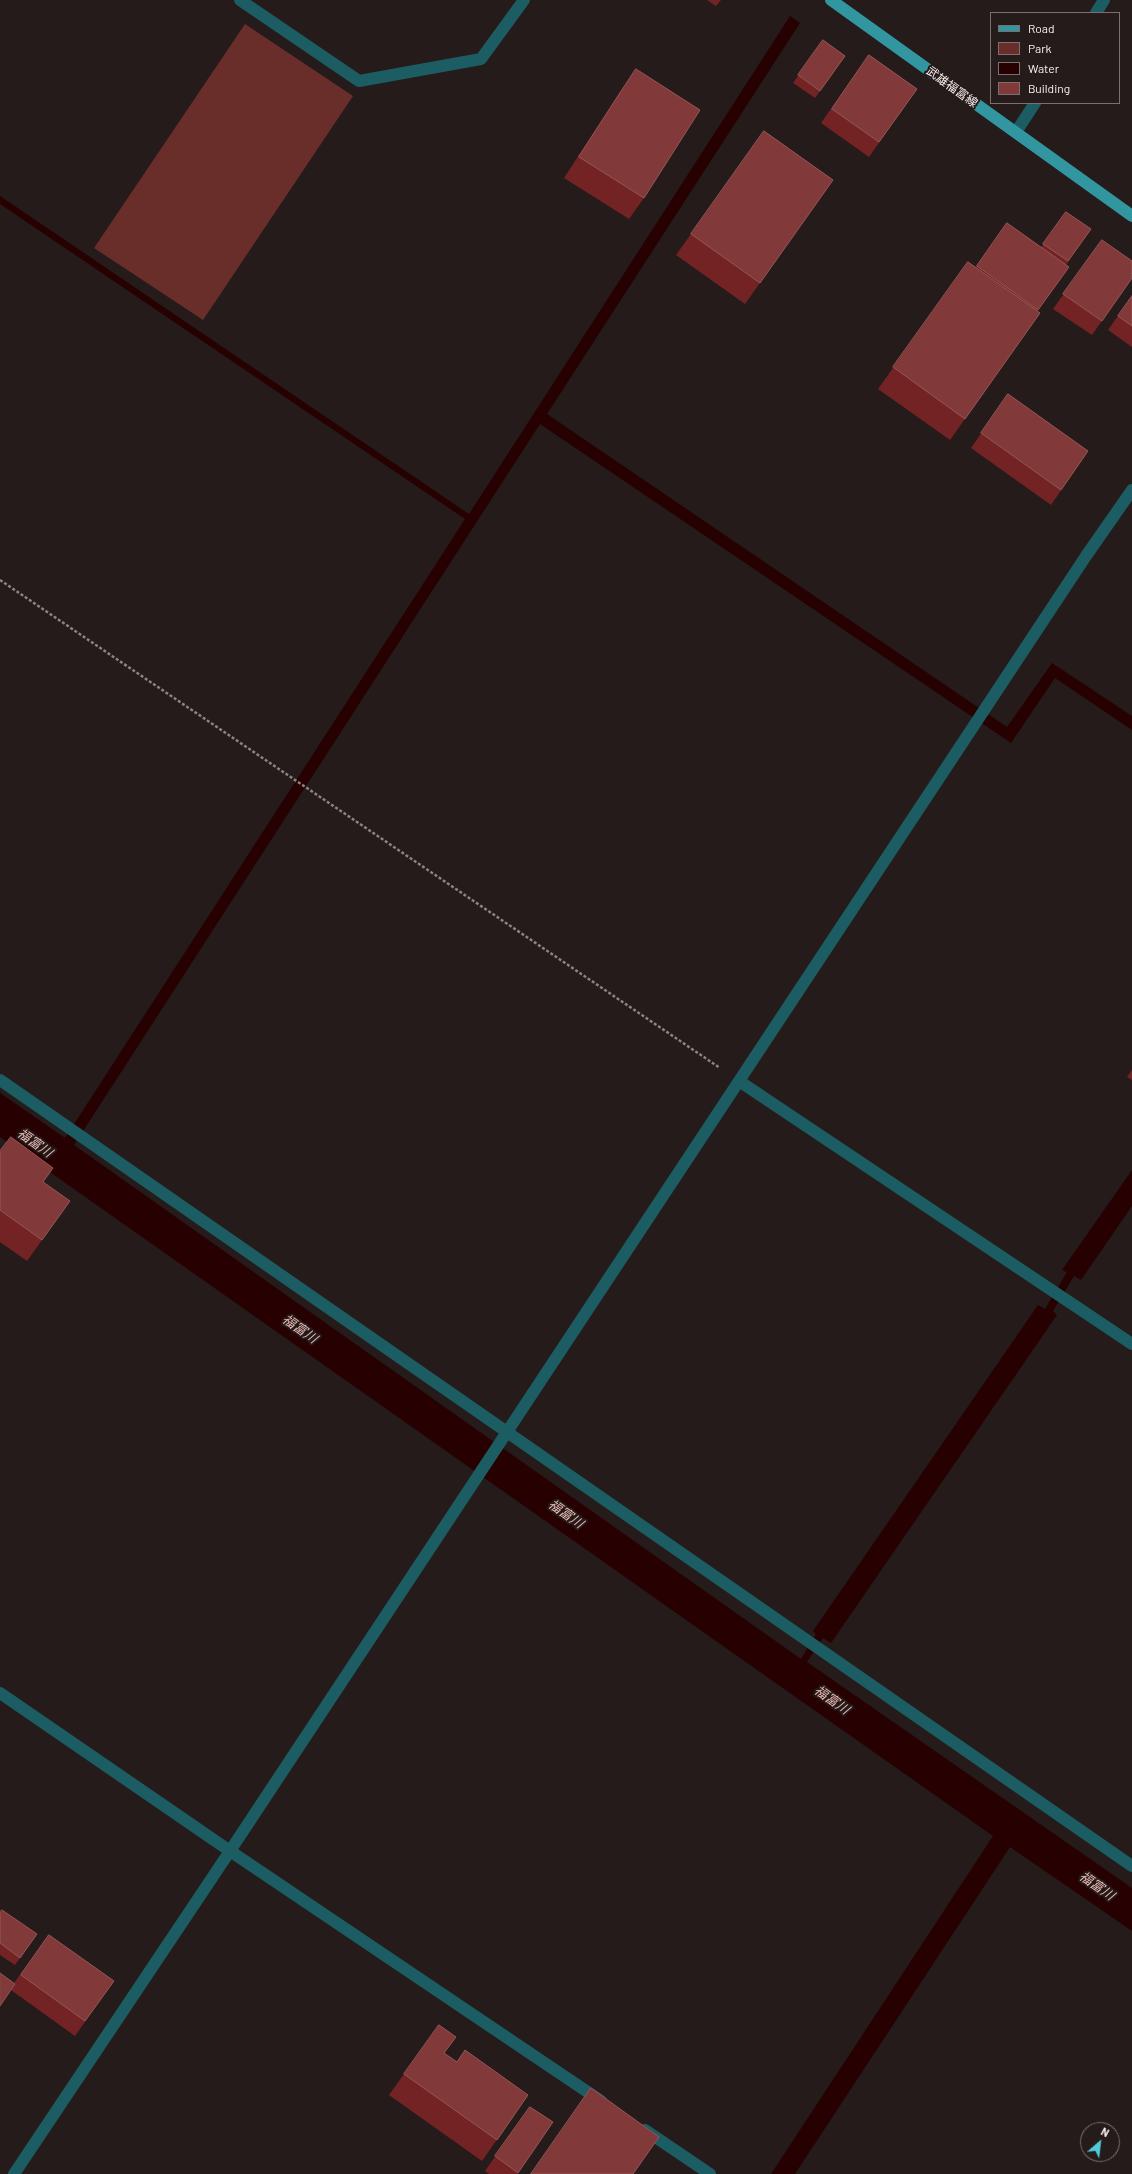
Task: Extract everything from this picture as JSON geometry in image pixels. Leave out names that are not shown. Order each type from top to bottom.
[{"type":"main road","name":"武雄福富線","points":[[831,0],[1132,216]]},
{"type":"street","points":[[240,0],[360,81],[481,59],[524,0]]},
{"type":"street","points":[[1097,12],[1104,0]]},
{"type":"street","points":[[1016,132],[1034,104]]},
{"type":"street","points":[[14,2174],[508,1432],[973,727],[1132,490]]},
{"type":"street","points":[[0,1080],[1132,1866]]},
{"type":"street","points":[[739,1081],[1132,1344]]},
{"type":"street","points":[[0,1693],[230,1851],[611,2108]]},
{"type":"street","points":[[637,2125],[710,2174]]},
{"type":"path","points":[[0,580],[739,1081]]},
{"type":"green space","points":[[245,24],[353,96],[203,320],[94,248]]},
{"type":"water","name":"福富川","points":[[790,16],[800,23],[547,414],[1007,727],[1052,663],[1132,716],[1132,730],[1055,678],[1011,743],[540,424],[74,1145],[801,1659],[816,1634],[813,1631],[1038,1305],[1045,1309],[1067,1272],[1062,1270],[1132,1170],[1132,1206],[1081,1280],[1074,1276],[1053,1311],[1057,1315],[831,1643],[823,1638],[807,1662],[1132,1888],[1132,1931],[1010,1847],[795,2174],[771,2174],[993,1836],[0,1137],[0,1093],[65,1138],[465,519],[0,204],[0,196],[469,514]]},
{"type":"building","points":[[823,40],[845,56],[820,91],[798,75]]},
{"type":"building","points":[[869,55],[917,89],[879,142],[832,109]]},
{"type":"building","points":[[636,69],[700,110],[644,198],[579,157]]},
{"type":"building","points":[[764,131],[833,180],[760,283],[691,234]]},
{"type":"building","points":[[1066,212],[1091,229],[1068,261],[1043,244]]},
{"type":"building","points":[[1007,223],[1069,267],[1038,310],[977,266]]},
{"type":"building","points":[[1102,240],[1132,261],[1132,278],[1102,321],[1063,294]]},
{"type":"building","points":[[968,262],[1040,313],[965,419],[893,367]]},
{"type":"building","points":[[1132,296],[1132,326],[1118,316]]},
{"type":"building","points":[[1008,394],[1088,451],[1061,490],[981,433]]},
{"type":"building","points":[[11,1137],[53,1168],[43,1182],[70,1201],[42,1240],[0,1210],[0,1151]]},
{"type":"building","points":[[2,1910],[37,1934],[20,1958],[0,1943],[0,1912]]},
{"type":"building","points":[[49,1935],[114,1981],[85,2021],[21,1975]]},
{"type":"building","points":[[0,1973],[15,1984],[0,2006]]},
{"type":"building","points":[[439,2025],[456,2037],[444,2053],[457,2062],[465,2050],[528,2095],[497,2140],[404,2074]]},
{"type":"building","points":[[591,2088],[659,2137],[633,2174],[531,2174]]},
{"type":"building","points":[[530,2107],[553,2122],[518,2173],[495,2156]]}]
